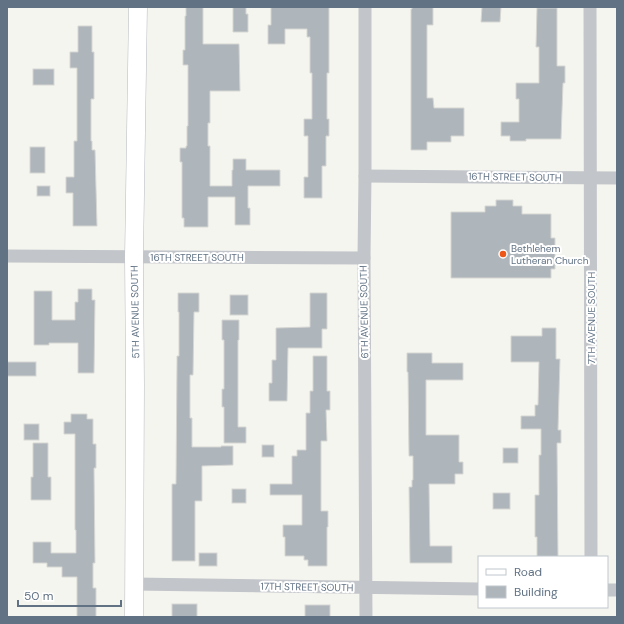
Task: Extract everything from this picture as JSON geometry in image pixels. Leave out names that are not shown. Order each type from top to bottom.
[{"type":"street","name":"5TH AVENUE SOUTH","points":[[134,617],[134,257],[138,7]]},
{"type":"street","name":"6TH AVENUE SOUTH","points":[[365,7],[364,258],[366,617]]},
{"type":"street","name":"7TH AVENUE SOUTH","points":[[590,7],[591,556]]},
{"type":"street","name":"16TH STREET SOUTH","points":[[365,176],[617,178]]},
{"type":"street","name":"16TH STREET SOUTH","points":[[7,256],[364,258]]},
{"type":"street","name":"17TH STREET SOUTH","points":[[134,584],[478,589]]},
{"type":"building","points":[[186,7],[203,7],[203,44],[239,44],[240,91],[210,91],[208,146],[210,146],[210,186],[232,186],[233,159],[246,159],[246,170],[280,170],[280,186],[248,186],[250,225],[235,225],[235,197],[208,197],[208,227],[184,227],[184,218],[182,218],[182,162],[180,162],[180,148],[186,148],[187,146],[188,126],[188,65],[183,65],[183,50],[185,50]]},
{"type":"building","points":[[233,7],[246,7],[246,14],[248,14],[248,32],[233,32]]},
{"type":"building","points":[[271,7],[329,7],[327,119],[329,119],[329,136],[326,136],[326,166],[322,166],[322,198],[304,198],[304,177],[308,177],[308,136],[304,136],[304,119],[312,119],[310,37],[307,37],[307,29],[285,29],[285,44],[268,44],[268,25],[271,25]]},
{"type":"building","points":[[412,7],[433,7],[433,25],[427,25],[427,98],[433,98],[434,108],[464,108],[464,136],[451,136],[451,142],[427,142],[427,150],[411,150]]},
{"type":"building","points":[[482,7],[501,7],[500,22],[481,22]]},
{"type":"building","points":[[537,8],[557,8],[557,66],[565,66],[561,139],[526,139],[526,141],[510,141],[510,136],[501,136],[501,122],[519,122],[519,99],[516,99],[516,83],[539,83],[539,47],[536,47]]},
{"type":"building","points":[[78,26],[92,26],[92,52],[94,52],[94,99],[91,99],[91,141],[92,150],[95,150],[97,226],[73,226],[73,193],[66,193],[66,177],[74,177],[74,141],[77,141],[77,68],[70,68],[70,52],[78,52]]},
{"type":"building","points":[[33,69],[54,69],[54,85],[33,85]]},
{"type":"building","points":[[30,147],[45,147],[45,173],[30,173]]},
{"type":"building","points":[[37,186],[50,186],[50,196],[37,196]]},
{"type":"building","name":"Bethlehem Lutheran Church","points":[[496,200],[513,200],[513,206],[522,206],[522,214],[551,214],[551,238],[555,238],[555,269],[551,269],[551,278],[451,278],[451,212],[485,212],[485,206],[496,206]]},
{"type":"building","points":[[78,289],[92,289],[92,300],[95,300],[94,373],[78,373],[78,343],[49,343],[49,345],[34,345],[34,291],[52,291],[52,320],[75,320],[75,302],[78,302]]},
{"type":"building","points":[[178,293],[199,293],[199,312],[194,312],[193,375],[190,375],[192,447],[233,446],[233,465],[202,466],[202,501],[195,501],[195,561],[172,561],[172,484],[176,484],[177,356],[179,356]]},
{"type":"building","points":[[310,293],[327,293],[327,329],[322,329],[322,348],[288,348],[287,401],[269,401],[269,383],[272,383],[272,360],[276,360],[276,328],[310,327]]},
{"type":"building","points":[[230,295],[248,295],[248,315],[230,315]]},
{"type":"building","points":[[222,320],[239,320],[238,427],[246,427],[246,443],[224,443],[224,407],[222,407],[222,389],[224,389],[224,340],[222,340]]},
{"type":"building","points":[[542,328],[556,328],[556,359],[560,359],[558,430],[561,430],[561,443],[557,443],[558,556],[537,556],[537,537],[535,537],[535,495],[539,495],[539,455],[541,455],[541,429],[521,429],[521,416],[535,416],[535,405],[538,405],[539,362],[511,362],[511,336],[542,336]]},
{"type":"building","points":[[407,353],[432,353],[432,363],[463,363],[463,380],[426,380],[426,435],[459,435],[459,462],[463,462],[463,474],[455,474],[455,484],[429,484],[430,546],[452,546],[452,563],[410,563],[409,487],[412,487],[413,480],[413,456],[409,456]]},
{"type":"building","points":[[313,356],[327,356],[327,391],[330,391],[330,410],[326,410],[327,441],[321,441],[321,511],[328,511],[327,566],[308,566],[308,560],[304,560],[304,556],[285,556],[285,537],[283,537],[283,525],[302,525],[302,495],[270,495],[270,484],[292,484],[292,456],[297,456],[297,450],[306,450],[306,413],[310,413],[310,391],[313,391]]},
{"type":"building","points":[[7,362],[36,362],[36,376],[7,376]]},
{"type":"building","points":[[71,414],[87,414],[87,419],[93,419],[93,444],[96,444],[96,468],[94,468],[95,563],[93,563],[93,588],[96,588],[96,617],[77,617],[77,577],[62,577],[62,567],[47,567],[47,563],[33,563],[33,542],[51,542],[51,553],[76,553],[75,434],[64,434],[64,422],[71,422]]},
{"type":"building","points":[[24,424],[39,424],[39,440],[24,440]]},
{"type":"building","points":[[33,443],[48,443],[48,477],[51,477],[51,500],[31,500]]},
{"type":"building","points":[[262,445],[274,445],[274,457],[262,457]]},
{"type":"building","points":[[503,448],[518,448],[518,463],[503,463]]},
{"type":"building","points":[[232,489],[246,489],[246,503],[232,503]]},
{"type":"building","points":[[493,493],[510,493],[510,509],[493,509]]},
{"type":"building","points":[[199,553],[217,553],[217,566],[199,566]]},
{"type":"building","points":[[172,604],[197,604],[197,617],[172,617]]},
{"type":"building","points":[[305,605],[330,605],[330,617],[305,617]]},
{"type":"place","name":"Bethlehem Lutheran Church","points":[[503,254]]}]
